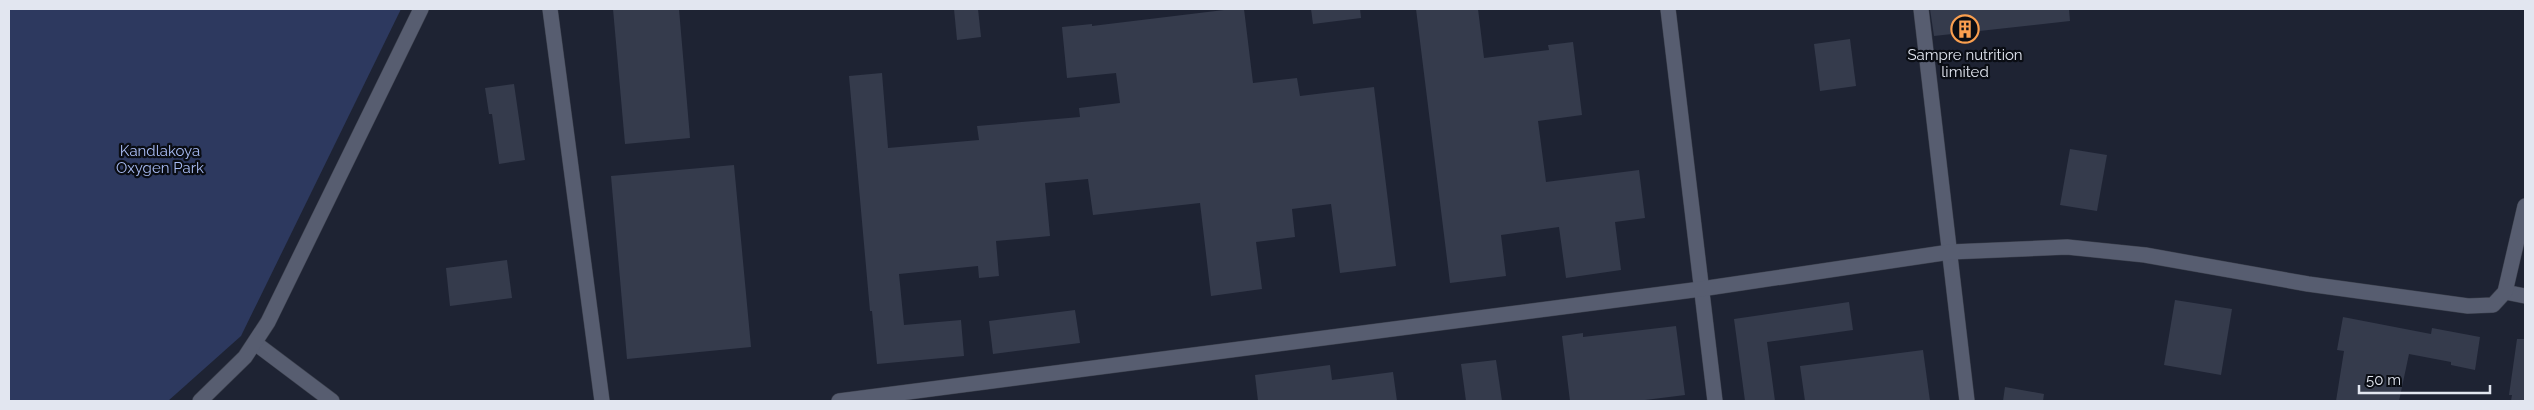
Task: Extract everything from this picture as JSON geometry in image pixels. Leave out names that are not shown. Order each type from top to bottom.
[{"type":"street","points":[[200,401],[245,357],[285,290],[421,9]]},
{"type":"street","points":[[550,9],[602,401]]},
{"type":"street","points":[[1668,9],[1715,401]]},
{"type":"street","points":[[1921,9],[1967,401]]},
{"type":"street","points":[[839,401],[964,394],[1701,290],[1950,252],[2067,247],[2145,255],[2308,284],[2468,306],[2493,305],[2505,292],[2525,206]]},
{"type":"street","points":[[2505,292],[2525,296]]},
{"type":"street","points":[[255,342],[332,401]]},
{"type":"green space","name":"Kandlakoya Oxygen Park","points":[[9,9],[401,9],[241,336],[168,401],[9,401]]},
{"type":"building","points":[[613,9],[679,9],[690,138],[625,144]]},
{"type":"building","points":[[954,9],[978,9],[981,37],[957,40]]},
{"type":"building","points":[[1244,9],[1253,83],[1297,78],[1300,96],[1374,87],[1396,266],[1340,273],[1331,204],[1292,209],[1295,237],[1256,242],[1262,289],[1211,296],[1200,203],[1093,215],[1088,179],[1045,183],[1050,236],[996,241],[999,276],[979,278],[978,266],[899,274],[904,325],[961,320],[964,356],[877,364],[872,311],[870,311],[849,76],[882,73],[888,148],[979,140],[977,126],[1080,117],[1079,108],[1120,103],[1116,73],[1067,78],[1062,27],[1092,24],[1092,26]]},
{"type":"building","points":[[1311,9],[1360,9],[1361,18],[1313,24]]},
{"type":"building","points":[[1416,9],[1478,9],[1484,58],[1549,50],[1548,45],[1573,42],[1582,115],[1538,121],[1546,182],[1639,170],[1645,218],[1615,222],[1621,270],[1566,278],[1559,227],[1501,235],[1506,276],[1450,283]]},
{"type":"building","name":"Sampre nutrition limited","points":[[1930,9],[2069,9],[2070,21],[1934,36]]},
{"type":"building","points":[[1850,39],[1856,86],[1820,91],[1814,44]]},
{"type":"building","points":[[514,84],[525,160],[499,164],[492,114],[489,114],[485,88]]},
{"type":"building","points":[[2070,149],[2107,155],[2097,211],[2060,205]]},
{"type":"building","points":[[734,165],[751,347],[627,359],[611,176]]},
{"type":"building","points":[[507,260],[512,298],[450,306],[446,268]]},
{"type":"building","points":[[2175,300],[2232,309],[2221,375],[2164,365]]},
{"type":"building","points":[[1849,302],[1853,330],[1767,342],[1775,401],[1745,401],[1734,319]]},
{"type":"building","points":[[1075,310],[1080,343],[993,354],[989,321]]},
{"type":"building","points":[[2343,317],[2431,334],[2432,328],[2480,337],[2475,370],[2451,365],[2451,362],[2409,354],[2399,401],[2336,401],[2344,351],[2337,350]]},
{"type":"building","points":[[1676,326],[1685,395],[1637,401],[1570,401],[1562,336],[1583,333],[1583,337]]},
{"type":"building","points":[[2517,339],[2525,339],[2525,401],[2511,401],[2512,395],[2509,395]]},
{"type":"building","points":[[1923,350],[1930,401],[1805,401],[1800,366]]},
{"type":"building","points":[[1496,360],[1502,401],[1466,401],[1461,364]]},
{"type":"building","points":[[1330,365],[1332,380],[1393,372],[1397,401],[1258,401],[1255,375]]},
{"type":"building","points":[[2005,387],[2044,394],[2043,401],[2003,401]]},
{"type":"place","name":"Sampre nutrition limited","points":[[1965,29]]}]
